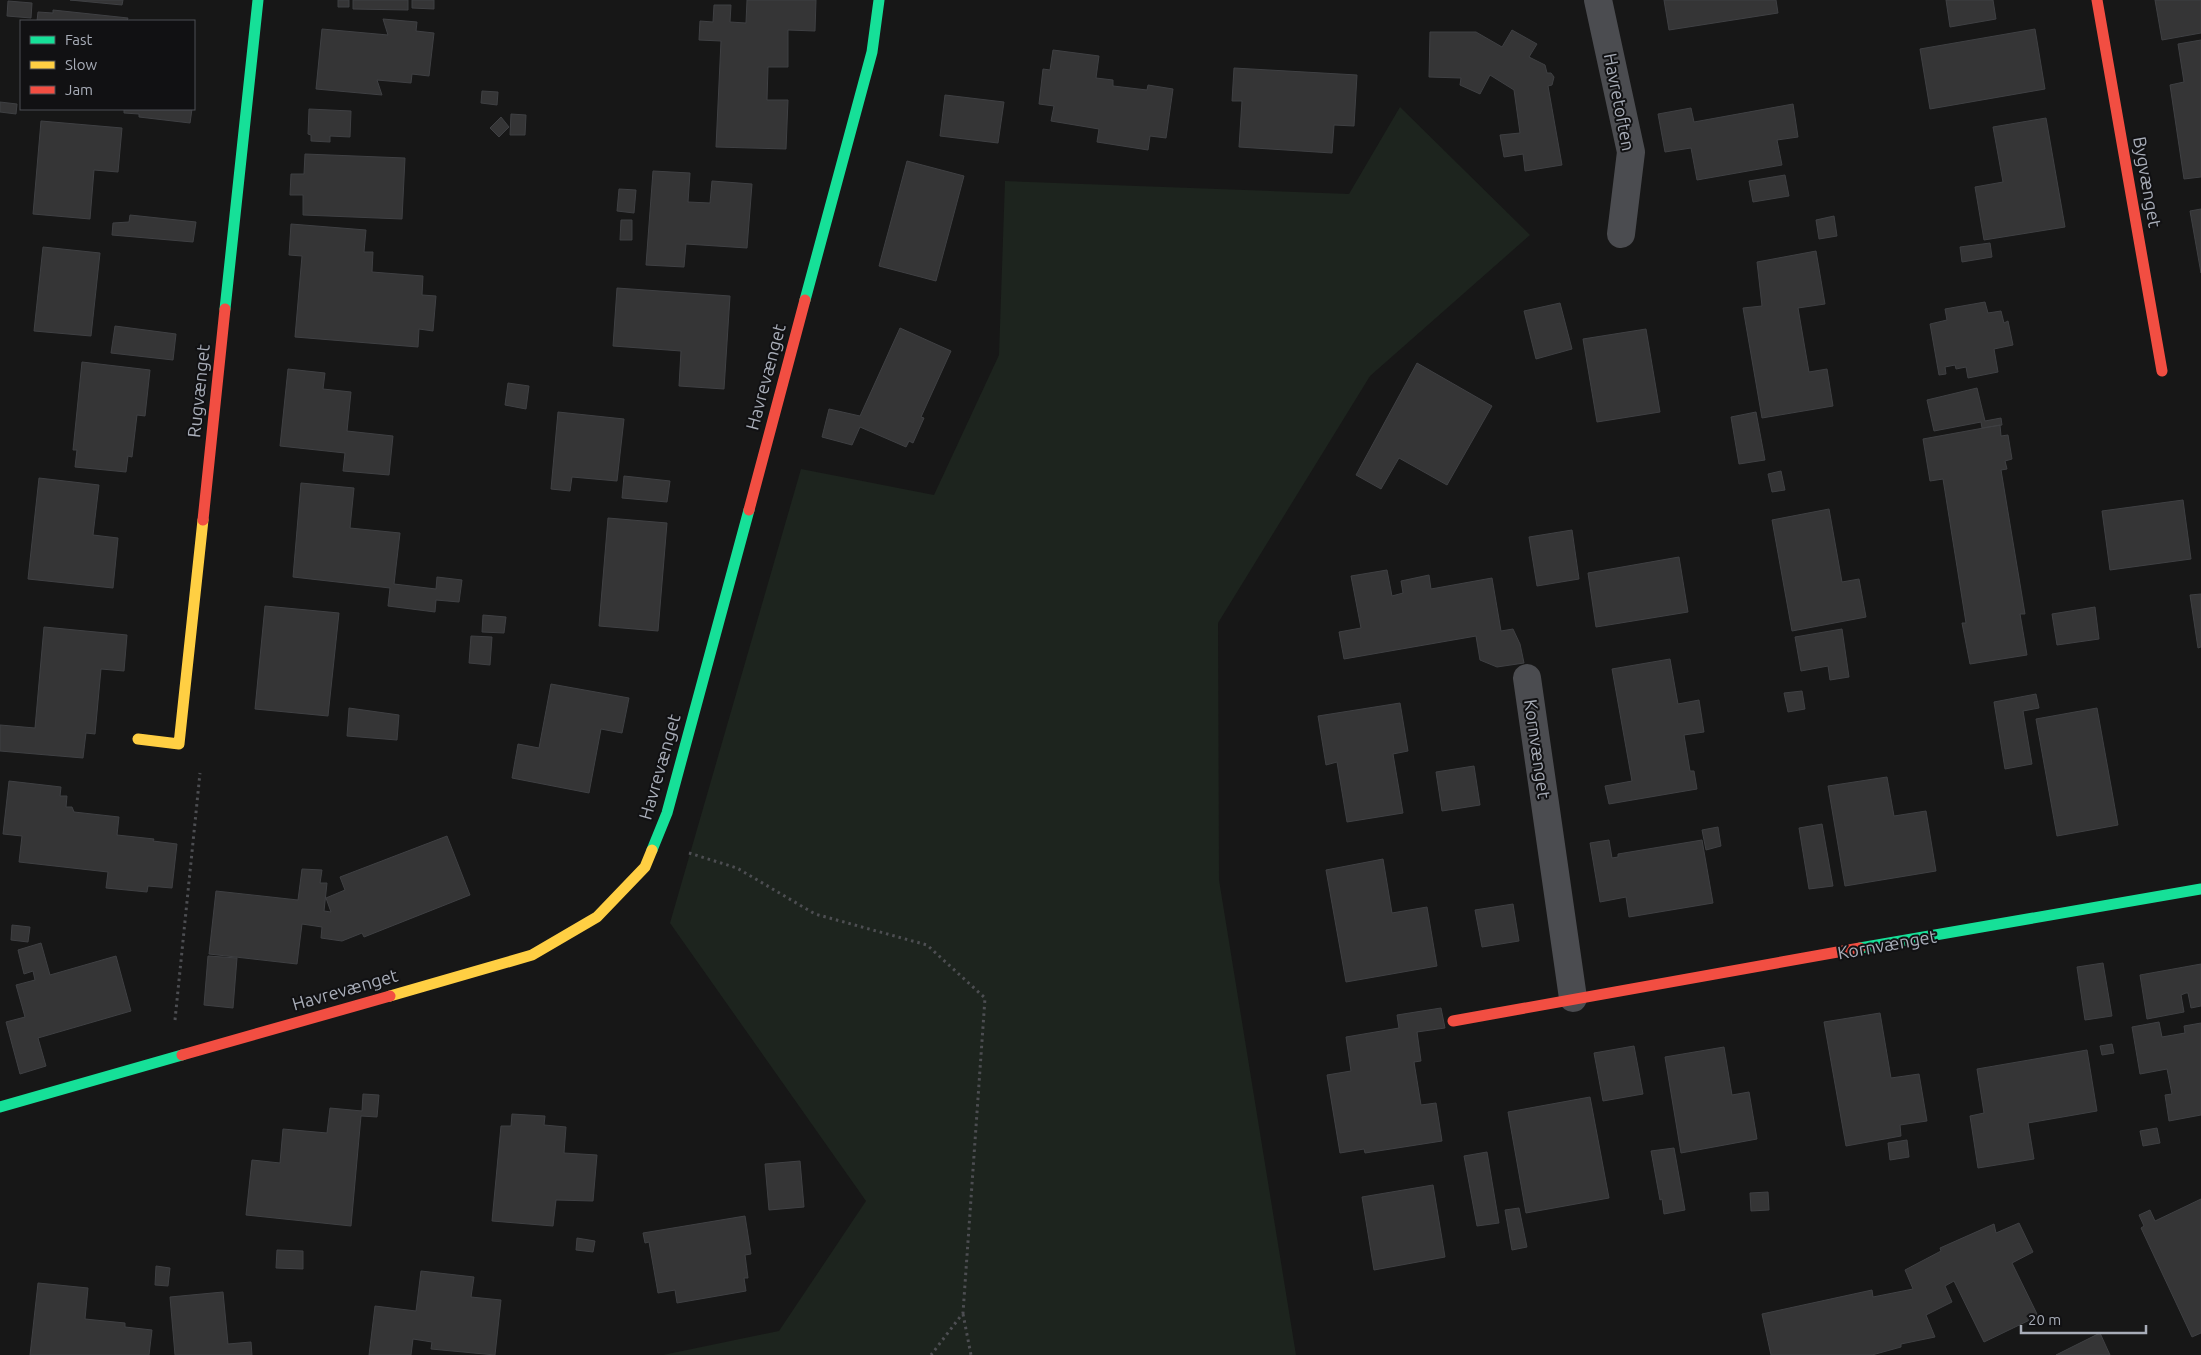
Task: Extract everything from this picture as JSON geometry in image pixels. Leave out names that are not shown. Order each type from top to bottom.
[{"type":"street","name":"Rugvænget","points":[[179,744],[258,0]]},
{"type":"street","name":"Havrevænget","points":[[0,1107],[532,955],[597,918],[645,867],[666,813],[869,62],[879,0]]},
{"type":"street","name":"Havretoften","points":[[1598,0],[1630,152],[1621,234]]},
{"type":"street","name":"Bygvænget","points":[[2097,0],[2162,370]]},
{"type":"street","name":"Kornvænget","points":[[1527,678],[1573,998]]},
{"type":"street","points":[[138,739],[179,744]]},
{"type":"street","name":"Kornvænget","points":[[1453,1022],[1573,998],[2201,889]]},
{"type":"path","points":[[171,1058],[200,772],[179,744]]},
{"type":"path","points":[[655,842],[736,868],[816,914],[927,944],[985,998],[963,1313],[971,1355]]},
{"type":"path","points":[[931,1355],[963,1313]]},
{"type":"shaded area","points":[[1400,107],[1530,235],[1370,376],[1218,623],[1219,880],[1296,1355],[663,1355],[779,1331],[866,1201],[670,923],[801,469],[934,495],[999,355],[1005,181],[1349,194]]},
{"type":"building","points":[[70,0],[123,0],[122,5]]},
{"type":"building","points":[[338,0],[349,0],[349,7],[338,7]]},
{"type":"building","points":[[353,0],[408,0],[408,10],[353,9]]},
{"type":"building","points":[[412,0],[434,0],[434,9],[412,8]]},
{"type":"building","points":[[747,0],[816,0],[815,31],[788,30],[788,67],[768,67],[767,100],[788,100],[786,149],[716,147],[721,41],[699,40],[700,21],[713,22],[714,5],[731,5],[730,22],[746,23]]},
{"type":"building","points":[[1664,0],[1776,0],[1778,13],[1669,30]]},
{"type":"building","points":[[1946,0],[1993,0],[1996,19],[1950,27]]},
{"type":"building","points":[[2155,0],[2201,0],[2201,33],[2162,40]]},
{"type":"building","points":[[8,1],[32,3],[31,18],[7,16]]},
{"type":"building","points":[[53,10],[128,18],[127,20],[37,20],[38,12],[53,13]]},
{"type":"building","points":[[383,19],[417,22],[416,31],[434,33],[429,76],[412,74],[411,83],[377,80],[382,95],[316,89],[322,29],[388,35]]},
{"type":"building","points":[[2035,29],[2045,89],[1930,109],[1920,49]]},
{"type":"building","points":[[1512,30],[1537,44],[1529,57],[1545,65],[1547,73],[1551,73],[1554,77],[1552,85],[1548,86],[1562,165],[1525,171],[1523,154],[1504,157],[1500,135],[1520,133],[1514,90],[1490,75],[1480,94],[1460,85],[1461,78],[1429,77],[1430,32],[1476,32],[1502,47]]},
{"type":"building","points":[[2201,40],[2201,177],[2184,179],[2170,85],[2184,82],[2178,44]]},
{"type":"building","points":[[1053,50],[1099,56],[1096,78],[1113,80],[1113,86],[1147,90],[1148,85],[1173,89],[1166,138],[1150,136],[1148,150],[1097,142],[1099,129],[1051,121],[1054,106],[1039,104],[1043,69],[1050,70]]},
{"type":"building","points":[[1234,68],[1357,75],[1354,126],[1334,125],[1332,153],[1239,147],[1242,101],[1232,101]]},
{"type":"building","points":[[482,91],[498,92],[497,105],[481,103]]},
{"type":"building","points":[[945,95],[1004,102],[998,143],[940,136]]},
{"type":"building","points":[[0,102],[17,104],[16,114],[0,112]]},
{"type":"building","points":[[1793,104],[1798,137],[1777,140],[1782,165],[1697,180],[1691,148],[1665,152],[1658,114],[1691,108],[1694,122]]},
{"type":"building","points":[[309,109],[351,111],[350,137],[330,136],[330,142],[311,141],[311,135],[308,134]]},
{"type":"building","points":[[124,110],[192,110],[190,123],[139,117],[139,114],[124,113]]},
{"type":"building","points":[[511,114],[526,115],[525,135],[510,135]]},
{"type":"building","points":[[501,117],[509,127],[499,137],[490,128]]},
{"type":"building","points":[[2046,118],[2065,227],[1984,240],[1975,187],[2003,182],[1993,127]]},
{"type":"building","points":[[41,121],[122,128],[118,172],[94,170],[90,219],[33,214]]},
{"type":"building","points":[[305,154],[405,158],[402,219],[303,215],[303,195],[290,195],[291,174],[304,174]]},
{"type":"building","points":[[907,161],[964,176],[936,281],[879,266]]},
{"type":"building","points":[[653,171],[690,173],[688,202],[710,203],[712,181],[752,184],[747,248],[686,244],[684,267],[646,265]]},
{"type":"building","points":[[1785,175],[1789,196],[1753,202],[1749,181]]},
{"type":"building","points":[[619,189],[636,190],[634,213],[617,211]]},
{"type":"building","points":[[2201,209],[2201,273],[2190,211]]},
{"type":"building","points":[[130,215],[196,222],[193,242],[112,235],[113,223],[129,222]]},
{"type":"building","points":[[1834,216],[1837,236],[1819,239],[1816,220]]},
{"type":"building","points":[[621,220],[632,220],[632,240],[620,240]]},
{"type":"building","points":[[291,224],[366,230],[364,252],[373,252],[372,272],[423,276],[422,295],[436,296],[433,331],[419,329],[418,347],[295,337],[302,256],[289,255]]},
{"type":"building","points":[[1990,243],[1992,257],[1962,262],[1960,247]]},
{"type":"building","points":[[43,247],[100,253],[91,336],[34,331]]},
{"type":"building","points":[[1816,251],[1825,304],[1798,308],[1809,372],[1827,369],[1833,406],[1762,418],[1743,308],[1762,306],[1757,262]]},
{"type":"building","points":[[617,288],[730,296],[724,389],[679,386],[681,351],[613,346]]},
{"type":"building","points":[[1985,302],[1988,313],[2001,311],[2004,323],[2008,321],[2013,345],[1994,349],[1998,372],[1968,378],[1966,367],[1956,369],[1955,365],[1945,367],[1946,374],[1939,375],[1930,324],[1947,320],[1945,309]]},
{"type":"building","points":[[1560,303],[1572,349],[1536,359],[1524,311]]},
{"type":"building","points":[[115,326],[176,334],[173,360],[111,353]]},
{"type":"building","points":[[900,328],[951,351],[921,417],[924,418],[913,443],[909,441],[906,447],[860,427],[852,445],[822,437],[829,409],[860,416]]},
{"type":"building","points":[[1646,329],[1660,412],[1597,422],[1583,339]]},
{"type":"building","points":[[82,362],[150,370],[145,416],[137,415],[132,457],[128,456],[126,472],[75,467],[77,450],[73,450]]},
{"type":"building","points":[[1417,363],[1492,406],[1447,485],[1399,458],[1381,489],[1356,475]]},
{"type":"building","points":[[288,369],[325,373],[323,389],[351,392],[347,431],[393,436],[389,475],[343,471],[345,453],[280,446]]},
{"type":"building","points":[[508,383],[529,386],[526,409],[505,405]]},
{"type":"building","points":[[1977,388],[1985,421],[2001,418],[2002,425],[1982,428],[1981,422],[1934,431],[1927,400]]},
{"type":"building","points":[[558,412],[624,419],[617,481],[572,477],[570,491],[551,489]]},
{"type":"building","points":[[1756,412],[1765,460],[1739,464],[1731,417]]},
{"type":"building","points":[[2000,425],[2001,436],[2008,435],[2012,459],[2005,461],[2007,469],[2001,470],[2025,614],[2020,614],[2027,655],[1970,664],[1962,623],[1966,623],[1943,479],[1930,481],[1923,439]]},
{"type":"building","points":[[1781,471],[1785,490],[1772,492],[1768,474]]},
{"type":"building","points":[[624,476],[670,481],[667,502],[622,498]]},
{"type":"building","points":[[39,478],[99,485],[93,535],[118,538],[113,588],[28,579]]},
{"type":"building","points":[[301,483],[354,488],[350,528],[400,533],[394,584],[436,589],[437,577],[462,580],[459,602],[436,600],[435,612],[388,606],[390,588],[293,577]]},
{"type":"building","points":[[2183,500],[2191,559],[2110,570],[2102,511]]},
{"type":"building","points":[[1829,509],[1842,582],[1859,579],[1866,617],[1792,631],[1772,520]]},
{"type":"building","points":[[608,518],[667,523],[658,631],[599,626]]},
{"type":"building","points":[[1572,530],[1579,579],[1537,586],[1529,537]]},
{"type":"building","points":[[1679,557],[1688,612],[1596,627],[1588,573]]},
{"type":"building","points":[[1387,570],[1392,596],[1403,593],[1401,581],[1429,575],[1431,589],[1492,578],[1501,631],[1513,629],[1520,644],[1524,663],[1497,667],[1480,660],[1476,636],[1344,659],[1339,632],[1361,628],[1351,576]]},
{"type":"building","points":[[2201,594],[2201,647],[2198,648],[2190,595]]},
{"type":"building","points":[[265,606],[339,613],[328,716],[255,709]]},
{"type":"building","points":[[2095,607],[2099,639],[2057,645],[2052,614]]},
{"type":"building","points":[[483,615],[506,617],[504,633],[482,632]]},
{"type":"building","points":[[44,627],[127,635],[124,671],[101,669],[95,734],[86,733],[83,758],[0,751],[0,725],[35,728]]},
{"type":"building","points":[[1842,629],[1849,677],[1830,680],[1828,666],[1801,671],[1795,637]]},
{"type":"building","points":[[471,636],[492,637],[490,665],[469,663]]},
{"type":"building","points":[[1670,659],[1678,704],[1699,700],[1704,732],[1684,735],[1690,771],[1694,771],[1697,789],[1609,804],[1605,786],[1632,781],[1612,669]]},
{"type":"building","points":[[551,684],[629,698],[622,733],[601,729],[589,793],[512,778],[518,744],[539,748]]},
{"type":"building","points":[[1802,691],[1805,709],[1788,712],[1784,693]]},
{"type":"building","points":[[2036,694],[2039,708],[2023,711],[2032,764],[2005,769],[1994,702]]},
{"type":"building","points":[[1400,703],[1408,751],[1393,754],[1403,813],[1347,822],[1337,762],[1326,765],[1318,716]]},
{"type":"building","points":[[349,708],[399,715],[397,740],[347,736]]},
{"type":"building","points":[[2097,708],[2118,825],[2057,836],[2036,719]]},
{"type":"building","points":[[1474,766],[1480,805],[1442,811],[1436,772]]},
{"type":"building","points":[[1887,777],[1894,816],[1926,811],[1936,871],[1845,886],[1828,786]]},
{"type":"building","points":[[9,781],[61,787],[60,796],[67,796],[66,807],[72,807],[74,812],[119,817],[117,835],[154,839],[153,841],[177,844],[172,888],[148,886],[147,892],[106,888],[108,872],[19,862],[22,836],[3,834]]},
{"type":"building","points":[[1822,824],[1833,886],[1809,889],[1799,828]]},
{"type":"building","points":[[1718,827],[1721,846],[1706,850],[1702,830]]},
{"type":"building","points":[[447,836],[470,895],[364,937],[362,933],[342,941],[321,938],[322,927],[302,924],[297,964],[209,954],[216,891],[298,900],[302,869],[322,870],[320,883],[327,883],[324,911],[331,912],[326,898],[345,890],[340,877]]},
{"type":"building","points":[[1609,840],[1612,858],[1618,857],[1618,854],[1702,840],[1713,903],[1629,917],[1626,897],[1600,902],[1590,843]]},
{"type":"building","points":[[1383,859],[1392,913],[1427,907],[1437,966],[1346,982],[1326,870]]},
{"type":"building","points":[[1513,904],[1519,941],[1482,947],[1475,910]]},
{"type":"building","points":[[12,925],[30,927],[28,942],[11,940]]},
{"type":"building","points":[[41,943],[50,975],[116,956],[131,1011],[38,1038],[46,1066],[20,1074],[6,1022],[25,1017],[16,985],[35,980],[33,971],[24,974],[18,950]]},
{"type":"building","points":[[208,956],[237,958],[233,1008],[204,1005]]},
{"type":"building","points":[[2103,963],[2112,1016],[2085,1020],[2077,967]]},
{"type":"building","points":[[2201,964],[2201,1006],[2191,1008],[2188,993],[2186,993],[2181,995],[2184,1012],[2147,1019],[2140,975]]},
{"type":"building","points":[[1441,1008],[1445,1028],[1417,1032],[1421,1061],[1414,1062],[1421,1105],[1436,1103],[1442,1141],[1365,1153],[1364,1149],[1340,1153],[1327,1075],[1351,1071],[1346,1037],[1399,1028],[1397,1015]]},
{"type":"building","points":[[1880,1013],[1891,1078],[1919,1074],[1927,1121],[1900,1125],[1901,1136],[1846,1146],[1824,1022]]},
{"type":"building","points":[[2159,1022],[2162,1037],[2185,1033],[2184,1026],[2201,1023],[2201,1115],[2169,1121],[2165,1095],[2172,1094],[2167,1069],[2140,1074],[2132,1027]]},
{"type":"building","points":[[2112,1044],[2114,1053],[2102,1055],[2100,1046]]},
{"type":"building","points":[[1634,1046],[1643,1094],[1603,1101],[1594,1053]]},
{"type":"building","points":[[1724,1047],[1732,1095],[1749,1092],[1757,1139],[1681,1153],[1665,1057]]},
{"type":"building","points":[[2087,1050],[2097,1111],[2028,1123],[2034,1159],[1978,1168],[1970,1116],[1984,1113],[1977,1069]]},
{"type":"building","points":[[363,1094],[379,1095],[377,1117],[361,1116],[351,1226],[246,1215],[252,1160],[280,1163],[283,1129],[327,1133],[330,1108],[362,1111]]},
{"type":"building","points":[[1590,1097],[1609,1198],[1526,1213],[1508,1112]]},
{"type":"building","points":[[512,1114],[545,1116],[544,1125],[566,1127],[564,1153],[597,1155],[593,1201],[556,1200],[553,1226],[492,1221],[501,1126],[511,1126]]},
{"type":"building","points":[[2157,1128],[2160,1143],[2143,1146],[2140,1131]]},
{"type":"building","points":[[1907,1140],[1909,1157],[1890,1160],[1888,1143]]},
{"type":"building","points":[[1674,1148],[1685,1210],[1664,1214],[1651,1151]]},
{"type":"building","points":[[1487,1152],[1499,1223],[1477,1226],[1464,1156]]},
{"type":"building","points":[[800,1161],[804,1207],[769,1210],[765,1164]]},
{"type":"building","points":[[1433,1185],[1445,1257],[1374,1270],[1362,1197]]},
{"type":"building","points":[[1768,1192],[1769,1210],[1751,1211],[1750,1193]]},
{"type":"building","points":[[2201,1199],[2201,1333],[2192,1337],[2141,1228],[2144,1226],[2139,1215],[2150,1210],[2155,1221]]},
{"type":"building","points":[[1519,1208],[1527,1247],[1512,1250],[1505,1210]]},
{"type":"building","points":[[745,1216],[751,1254],[745,1255],[748,1278],[744,1278],[746,1291],[677,1303],[675,1290],[658,1293],[649,1242],[645,1243],[643,1233]]},
{"type":"building","points":[[2019,1223],[2033,1252],[2012,1263],[2038,1316],[1984,1342],[1954,1281],[1945,1286],[1952,1302],[1926,1315],[1935,1337],[1901,1344],[1901,1347],[1872,1355],[1771,1355],[1762,1314],[1872,1290],[1873,1297],[1913,1289],[1905,1270],[1941,1251],[1940,1248],[1994,1224],[1996,1233]]},
{"type":"building","points":[[577,1238],[595,1241],[593,1252],[576,1250]]},
{"type":"building","points":[[277,1250],[303,1251],[303,1269],[276,1268]]},
{"type":"building","points":[[156,1266],[170,1268],[168,1286],[155,1285]]},
{"type":"building","points":[[421,1271],[474,1277],[471,1297],[501,1300],[495,1355],[431,1349],[432,1342],[413,1339],[411,1355],[369,1355],[375,1306],[416,1311]]},
{"type":"building","points":[[38,1283],[88,1288],[85,1319],[125,1323],[125,1327],[152,1330],[149,1355],[30,1355]]},
{"type":"building","points":[[223,1292],[228,1344],[251,1342],[252,1355],[175,1355],[170,1297]]},
{"type":"building","points":[[2100,1333],[2110,1355],[2056,1355]]},
{"type":"traffic: fast","points":[[225,309],[258,0]]},
{"type":"traffic: fast","points":[[805,300],[872,52],[879,0]]},
{"type":"traffic: fast","points":[[652,850],[667,813],[749,510]]},
{"type":"traffic: fast","points":[[1860,948],[2201,889]]},
{"type":"traffic: fast","points":[[0,1107],[182,1055]]},
{"type":"traffic: slow","points":[[138,739],[179,744],[203,520]]},
{"type":"traffic: slow","points":[[390,996],[532,955],[597,917],[645,867],[652,850]]},
{"type":"traffic: jam","points":[[2097,0],[2162,371]]},
{"type":"traffic: jam","points":[[749,510],[805,300]]},
{"type":"traffic: jam","points":[[203,520],[225,309]]},
{"type":"traffic: jam","points":[[1453,1021],[1860,948]]},
{"type":"traffic: jam","points":[[182,1055],[390,996]]}]
